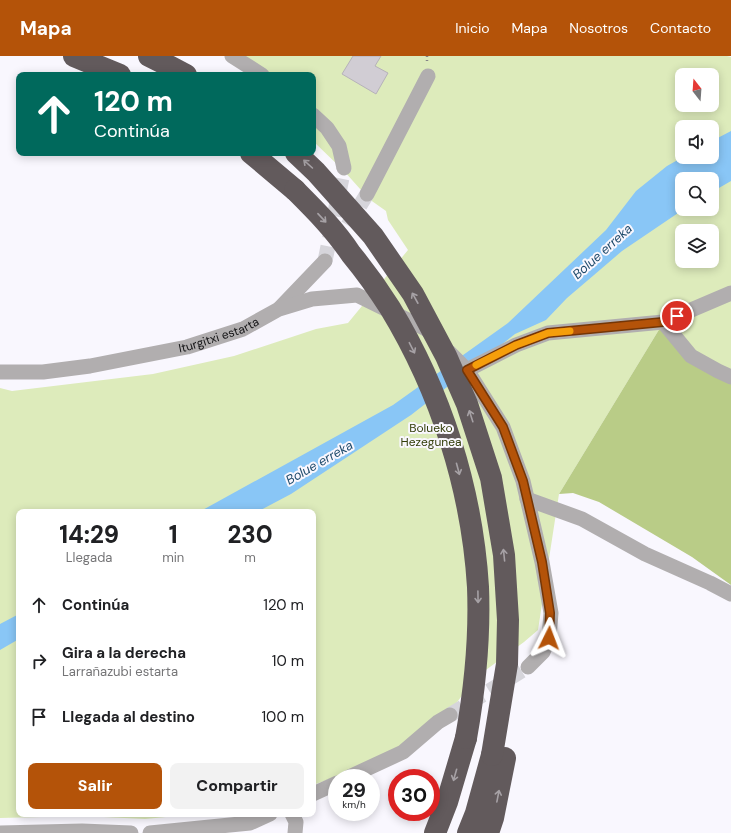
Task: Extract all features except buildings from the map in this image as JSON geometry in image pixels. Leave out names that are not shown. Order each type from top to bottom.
[{"type":"highway","points":[[74,56],[113,72]]},
{"type":"highway","points":[[148,56],[180,72]]},
{"type":"highway","points":[[255,156],[295,190],[325,221],[368,275],[389,307],[424,372],[443,420],[465,493],[478,588],[476,667],[466,738],[447,802],[435,833]]},
{"type":"highway","points":[[299,156],[316,172],[373,236],[413,294],[446,356],[467,404],[491,478],[504,555],[508,620],[507,664],[493,818],[488,833]]},
{"type":"highway","points":[[468,833],[498,756]]},
{"type":"highway","points":[[429,833],[447,802]]},
{"type":"street","points":[[232,56],[257,72]]},
{"type":"street","points":[[367,194],[428,76]]},
{"type":"street","points":[[316,118],[327,128],[339,146],[344,168]]},
{"type":"street","points":[[279,309],[326,261]]},
{"type":"street","points":[[528,667],[543,652],[549,638],[550,613],[542,562],[523,481],[503,427],[467,370],[516,345],[548,333],[663,322],[731,293]]},
{"type":"street","name":"Iturgitxi estarta","points":[[0,372],[43,372],[74,368],[187,347],[243,329],[279,309],[312,299],[357,295],[426,328],[467,370]]},
{"type":"street","points":[[663,322],[692,356],[731,377]]},
{"type":"street","points":[[527,499],[582,519],[645,554],[731,594]]},
{"type":"street","points":[[366,769],[403,752],[438,722],[450,715]]},
{"type":"street","points":[[316,793],[328,787]]},
{"type":"street","points":[[150,833],[250,823],[263,817]]},
{"type":"street","points":[[294,817],[296,822],[295,833]]},
{"type":"street","points":[[0,833],[82,831],[131,833]]},
{"type":"green space","name":"Bolueko Hezegunea","points":[[245,56],[731,57],[731,383],[660,328],[559,494],[538,630],[475,678],[435,732],[390,758],[359,769],[328,769],[328,780],[316,784],[316,509],[16,509],[16,817],[42,817],[0,818],[0,388],[12,391],[153,374],[234,356],[316,329],[348,323],[408,250],[388,220],[386,211],[369,199],[344,171],[316,144],[316,72],[259,72]]},
{"type":"green space","points":[[660,328],[731,383],[731,585],[692,557],[599,502],[573,493],[559,494]]},
{"type":"green space","name":"Bolueko Hezegunea","points":[[104,817],[166,817],[145,819]]},
{"type":"water","name":"Bolue erreka","points":[[731,131],[731,181],[719,188],[719,172],[675,172],[675,215],[622,251],[567,298],[546,320],[515,334],[411,415],[291,494],[263,509],[204,509],[393,405],[508,323],[606,230],[636,191],[667,166],[675,162],[675,164],[719,164],[719,137]]},
{"type":"water","points":[[16,616],[16,641],[0,650],[0,624]]},
{"type":"tunnel","points":[[325,261],[344,168]]},
{"type":"tunnel","points":[[336,245],[367,194]]},
{"type":"tunnel","points":[[450,715],[528,667]]},
{"type":"slow traffic","points":[[476,365],[516,345],[548,333],[570,331]]},
{"type":"route","points":[[549,638],[550,613],[542,562],[523,481],[503,427],[467,370],[516,345],[548,333],[663,322],[677,316]]}]
